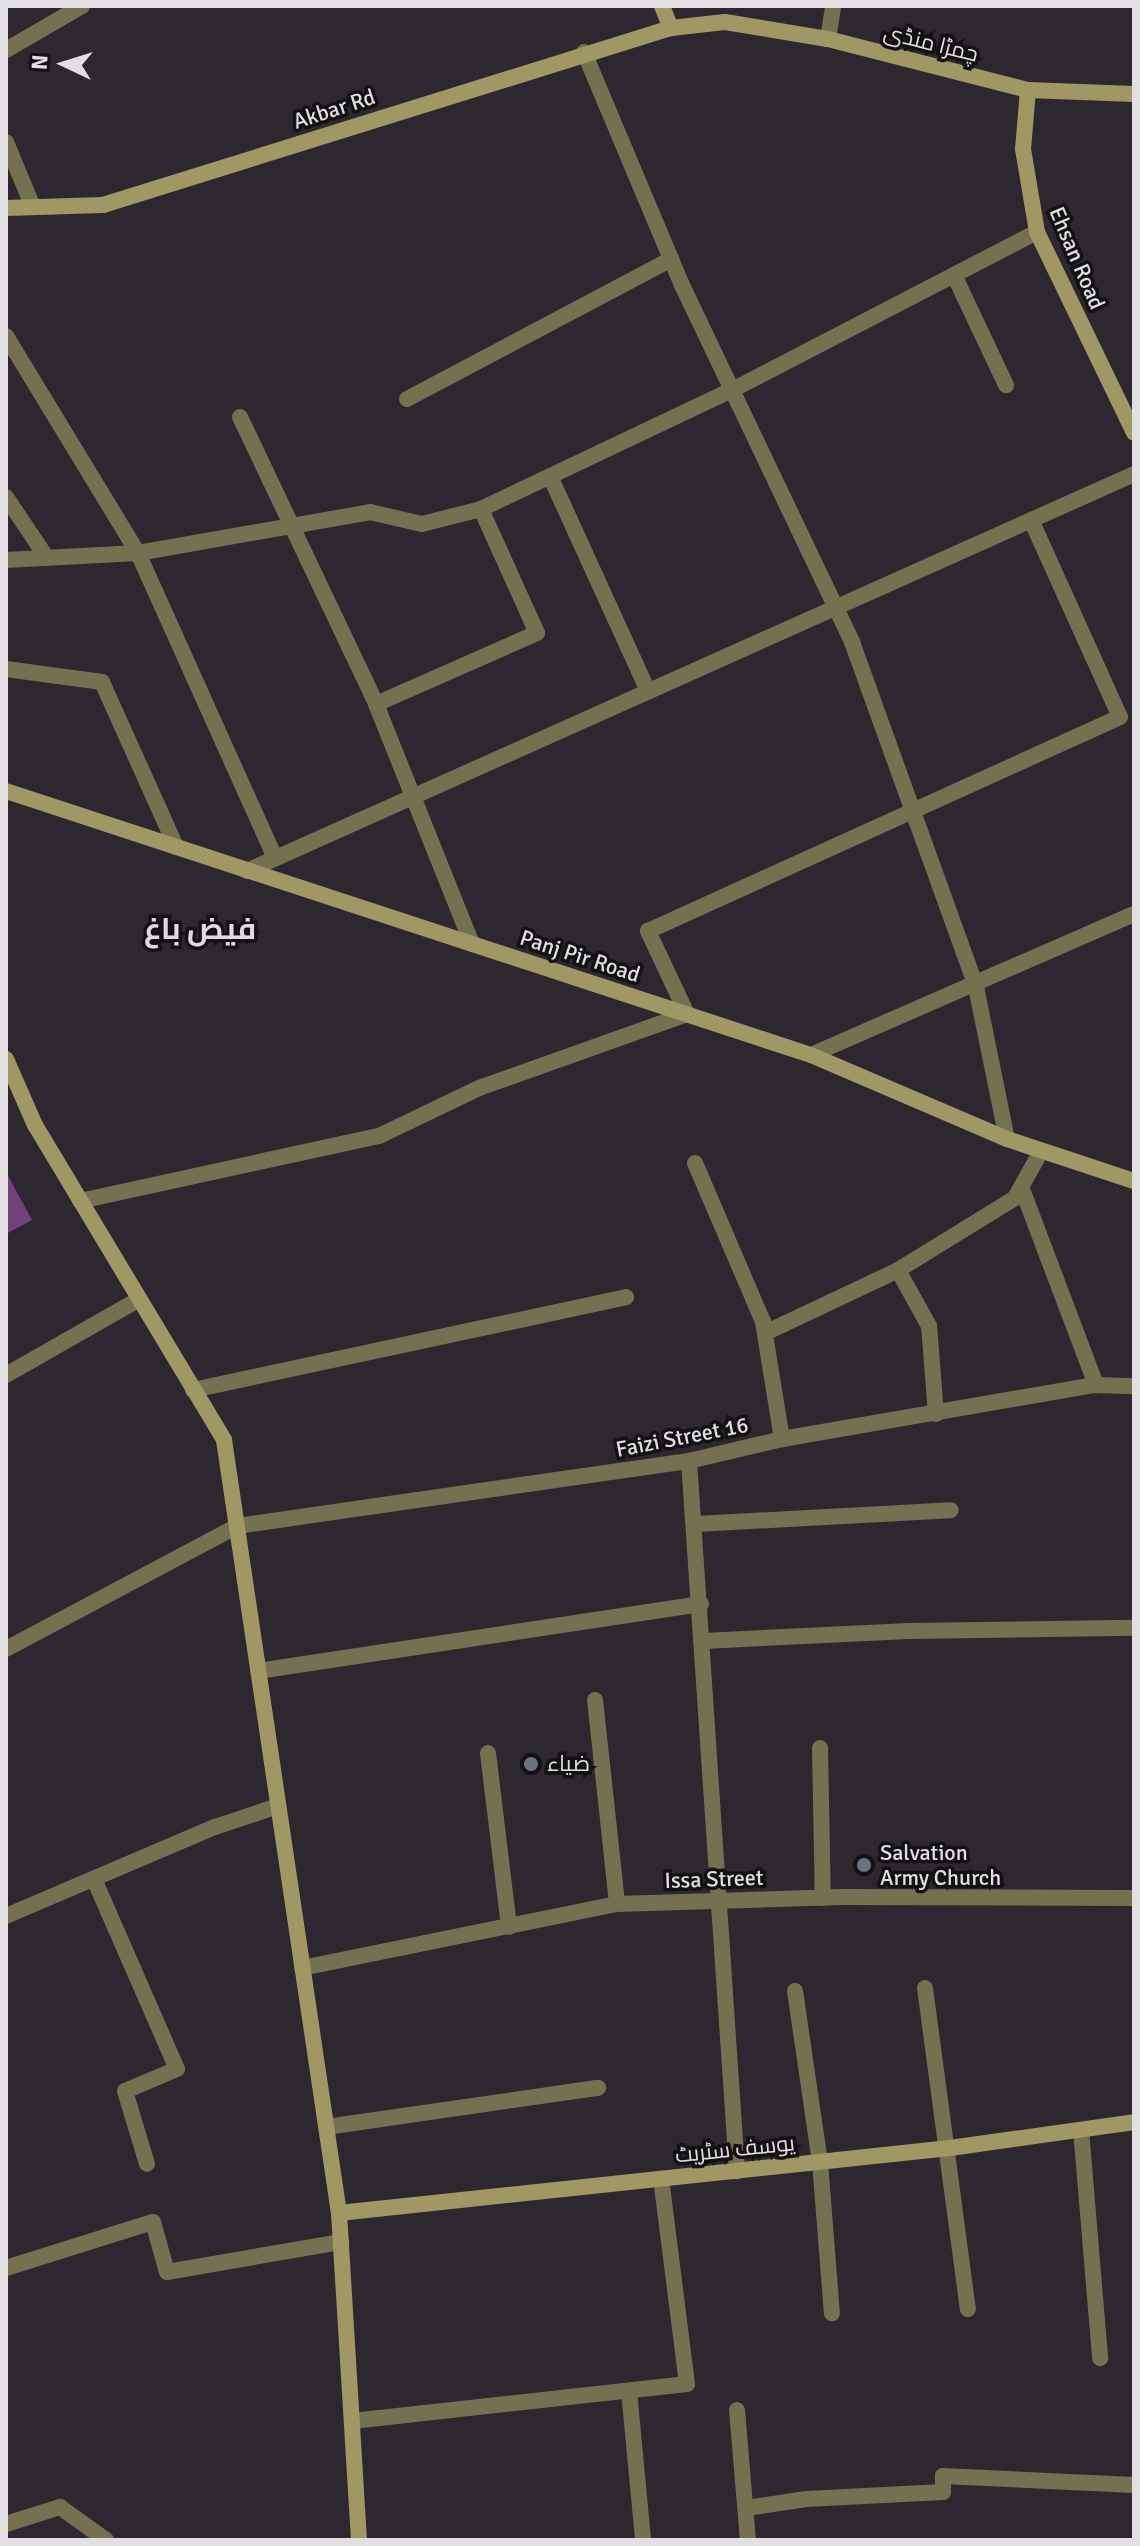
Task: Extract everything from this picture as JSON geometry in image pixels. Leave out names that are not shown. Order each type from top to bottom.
[{"type":"street","points":[[6,50],[82,6]]},
{"type":"street","points":[[662,6],[671,28]]},
{"type":"street","points":[[828,39],[833,6]]},
{"type":"street","name":"چمڑا منڈی","points":[[671,28],[725,22],[828,39],[1028,90],[1134,94]]},
{"type":"street","name":"Akbar Rd","points":[[6,208],[103,205],[584,52],[671,28]]},
{"type":"street","points":[[584,52],[671,259],[836,607],[976,987],[1007,1139]]},
{"type":"street","name":"Ehsan Road","points":[[1028,90],[1023,149],[1037,232],[1134,433]]},
{"type":"street","points":[[6,142],[33,207]]},
{"type":"street","points":[[6,560],[138,553],[370,512],[422,524],[481,509],[732,390],[1037,232]]},
{"type":"street","points":[[407,399],[671,259]]},
{"type":"street","points":[[954,275],[1006,385]]},
{"type":"street","points":[[6,336],[138,553],[275,858]]},
{"type":"street","points":[[240,417],[376,704],[472,944]]},
{"type":"street","points":[[247,871],[1134,474]]},
{"type":"street","points":[[550,476],[648,691]]},
{"type":"street","points":[[6,497],[47,558]]},
{"type":"street","points":[[376,704],[537,633],[481,509]]},
{"type":"street","points":[[80,1201],[379,1136],[479,1088],[687,1014],[648,931],[1120,717],[1031,520]]},
{"type":"street","points":[[6,669],[102,682],[176,847]]},
{"type":"street","name":"Panj Pir Road","points":[[6,791],[811,1055],[1007,1139],[1134,1181]]},
{"type":"street","points":[[811,1055],[976,987],[1134,914]]},
{"type":"street","points":[[8,1069],[35,1125],[224,1440],[339,2213],[359,2540]]},
{"type":"street","points":[[765,1333],[898,1270],[1022,1189],[1041,1151]]},
{"type":"street","points":[[695,1163],[765,1333],[782,1439]]},
{"type":"street","points":[[1022,1189],[1096,1385]]},
{"type":"street","points":[[898,1270],[929,1326],[936,1414]]},
{"type":"street","points":[[193,1390],[626,1297]]},
{"type":"street","points":[[6,1375],[139,1299]]},
{"type":"street","name":"Faizi Street 16","points":[[6,1649],[237,1526],[689,1461],[782,1439],[1096,1385],[1134,1386]]},
{"type":"street","points":[[689,1461],[696,1524],[737,2171]]},
{"type":"street","points":[[696,1524],[951,1510]]},
{"type":"street","points":[[258,1671],[701,1604]]},
{"type":"street","points":[[703,1641],[909,1631],[1134,1628]]},
{"type":"street","points":[[595,1700],[617,1904]]},
{"type":"street","points":[[820,1748],[823,1898]]},
{"type":"street","points":[[488,1753],[509,1927]]},
{"type":"street","points":[[6,1916],[215,1827],[278,1806]]},
{"type":"street","points":[[94,1879],[177,2069],[125,2091],[147,2164]]},
{"type":"street","name":"Issa Street","points":[[302,1968],[617,1904],[823,1898],[1134,1898]]},
{"type":"street","points":[[925,1988],[950,2148],[968,2309]]},
{"type":"street","points":[[795,1991],[820,2162],[832,2314]]},
{"type":"street","points":[[326,2127],[598,2088]]},
{"type":"street","name":"یوسف سٹریٹ","points":[[339,2213],[950,2148],[1134,2122]]},
{"type":"street","points":[[1081,2130],[1100,2358]]},
{"type":"street","points":[[352,2421],[687,2384],[661,2179]]},
{"type":"street","points":[[6,2268],[153,2222],[167,2272],[341,2242]]},
{"type":"street","points":[[629,2391],[643,2540]]},
{"type":"street","points":[[737,2410],[748,2540]]},
{"type":"street","points":[[746,2508],[806,2499],[943,2492],[943,2476],[1134,2485]]},
{"type":"street","points":[[6,2524],[60,2507],[106,2540]]},
{"type":"building","points":[[6,1172],[32,1220],[6,1234]]},
{"type":"place","name":"ضیاء","points":[[531,1764]]},
{"type":"place","name":"Salvation Army Church","points":[[864,1865]]},
{"type":"district","name":"فیض باغ","points":[[200,930]]}]
